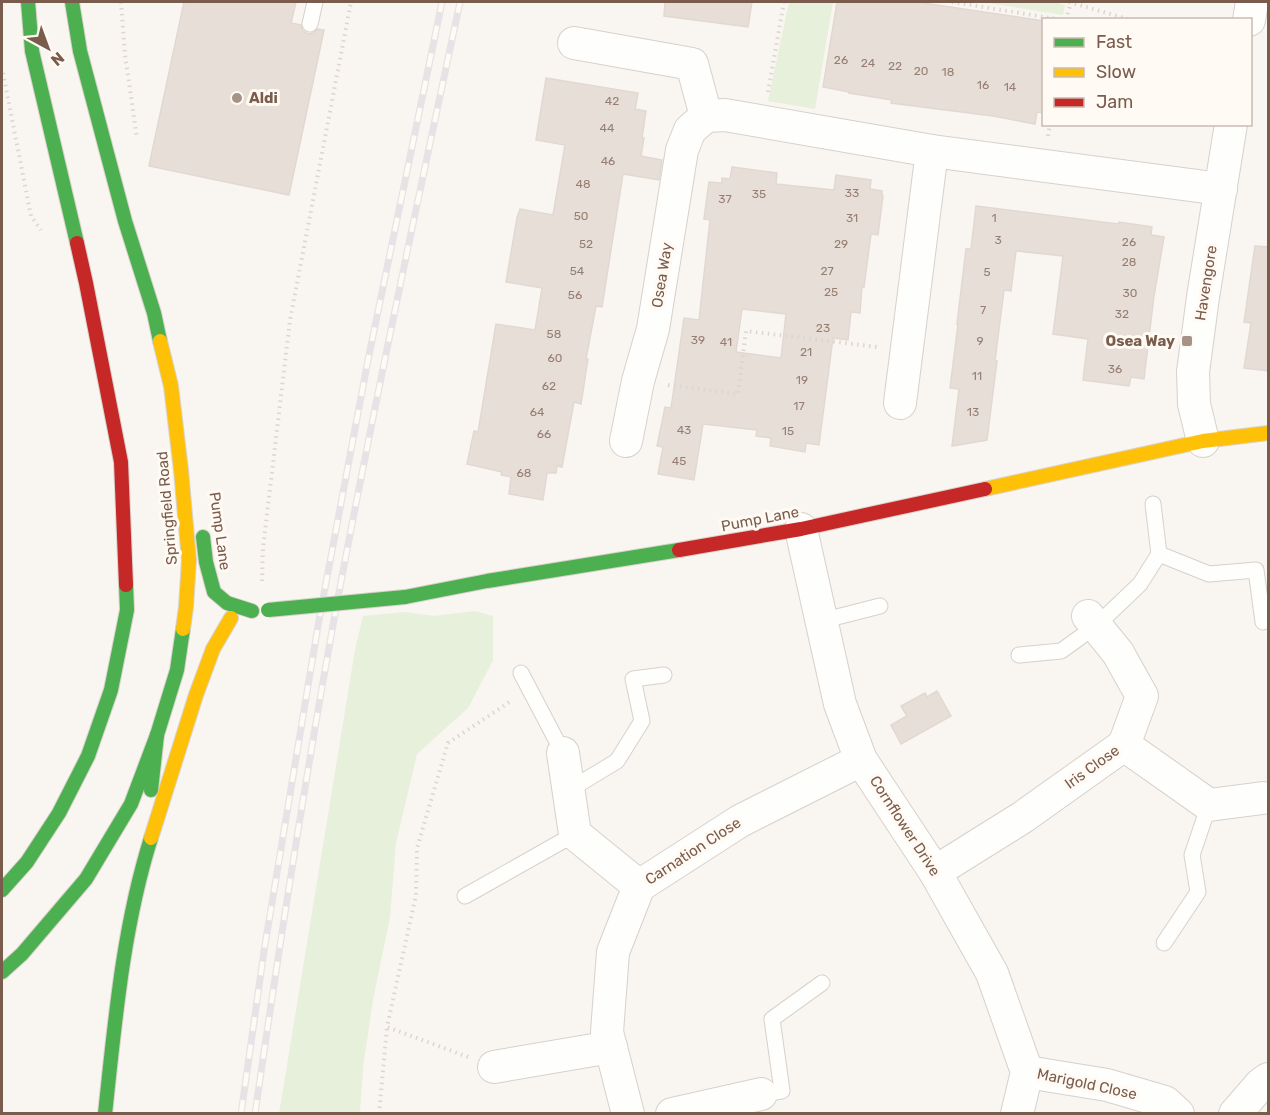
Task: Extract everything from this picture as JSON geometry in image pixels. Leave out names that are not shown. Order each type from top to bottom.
[{"type":"main road","points":[[2,890],[27,862],[59,813],[88,756],[111,690],[126,610],[121,462],[86,282],[32,51],[28,2]]},
{"type":"main road","name":"Springfield Road","points":[[2,972],[22,954],[86,879],[131,804],[157,735],[177,670],[186,607],[189,560],[174,398],[154,313],[125,221],[80,51],[72,2]]},
{"type":"main road","points":[[174,398],[192,458]]},
{"type":"main road","name":"Pump Lane","points":[[204,637],[231,618],[260,611],[405,597],[487,581],[711,545],[801,529],[1203,441],[1269,433]]},
{"type":"main road","name":"Pump Lane","points":[[202,527],[206,562],[214,592],[227,603],[260,611]]},
{"type":"main road","points":[[105,1113],[127,936],[144,860],[199,686],[213,649],[231,618]]},
{"type":"main road","points":[[177,670],[190,654]]},
{"type":"main road","points":[[144,860],[157,735]]},
{"type":"street","points":[[573,43],[692,64],[706,116],[725,115],[932,151],[1221,189]]},
{"type":"street","name":"Osea Way","points":[[626,441],[638,381],[653,328],[682,150],[690,130],[706,116]]},
{"type":"street","name":"Havengore","points":[[1203,441],[1194,404],[1193,372],[1231,126]]},
{"type":"street","points":[[900,403],[932,151]]},
{"type":"street","name":"Cornflower Drive","points":[[801,529],[840,704],[861,760],[935,872],[992,973],[1027,1072]]},
{"type":"street","name":"Iris Close","points":[[935,872],[1023,817],[1124,745],[1142,696],[1118,653],[1092,621]]},
{"type":"street","points":[[1124,745],[1209,805],[1263,798]]},
{"type":"street","points":[[563,753],[575,834],[639,886]]},
{"type":"street","name":"Carnation Close","points":[[628,1113],[607,1032],[613,952],[639,886],[740,821],[861,760]]},
{"type":"street","points":[[494,1067],[611,1047]]},
{"type":"street","points":[[1017,1113],[1027,1072]]},
{"type":"street","name":"Marigold Close","points":[[1027,1072],[1107,1085],[1165,1102],[1178,1113]]},
{"type":"street","points":[[1235,1113],[1261,1084],[1269,1079]]},
{"type":"street","points":[[672,1113],[761,1094]]},
{"type":"lane","points":[[310,24],[315,2]]},
{"type":"lane","points":[[1019,655],[1060,651],[1092,621],[1140,584],[1159,554],[1153,504]]},
{"type":"lane","points":[[1159,554],[1209,574],[1256,570],[1263,622]]},
{"type":"lane","points":[[821,621],[880,606]]},
{"type":"lane","points":[[522,673],[563,753]]},
{"type":"lane","points":[[569,790],[617,761],[642,721],[633,679],[664,675]]},
{"type":"lane","points":[[1164,943],[1198,892],[1192,855],[1209,805]]},
{"type":"lane","points":[[465,896],[575,834]]},
{"type":"lane","points":[[761,1094],[782,1091],[772,1020],[822,983]]},
{"type":"path","points":[[260,611],[263,548],[290,320],[351,2]]},
{"type":"path","points":[[762,122],[784,2]]},
{"type":"path","points":[[952,2],[1052,18]]},
{"type":"path","points":[[1066,18],[1070,2],[1124,18]]},
{"type":"path","points":[[3,70],[31,216],[42,231]]},
{"type":"path","points":[[638,381],[738,394],[746,331],[906,351]]},
{"type":"path","points":[[379,1113],[387,1028],[416,895],[417,848],[448,743],[530,689]]},
{"type":"path","points":[[387,1028],[494,1067]]},
{"type":"green space","points":[[789,2],[833,2],[815,109],[768,101]]},
{"type":"green space","points":[[982,2],[1054,2],[1065,5],[1063,15]]},
{"type":"green space","points":[[475,611],[493,616],[493,660],[468,708],[417,754],[396,843],[390,917],[373,1000],[363,1067],[360,1113],[279,1114],[355,650],[363,616],[405,612],[434,616]]},
{"type":"building","name":"Aldi","points":[[184,2],[296,2],[291,23],[301,25],[303,31],[308,34],[318,29],[324,30],[289,195],[149,166]]},
{"type":"building","points":[[665,2],[752,2],[748,27],[664,16]]},
{"type":"building","points":[[837,2],[917,2],[1042,21],[1042,113],[1037,112],[1035,124],[993,116],[891,103],[892,100],[823,87]]},
{"type":"building","points":[[546,78],[638,93],[635,109],[646,111],[641,156],[662,160],[659,180],[623,174],[602,307],[596,306],[586,359],[588,359],[581,404],[574,402],[562,467],[557,466],[556,473],[547,473],[543,500],[509,494],[511,477],[501,475],[502,472],[467,464],[474,431],[478,432],[496,324],[535,330],[542,288],[506,282],[520,209],[553,215],[565,145],[536,140]]},
{"type":"building","points":[[732,167],[777,173],[776,184],[834,190],[836,175],[871,180],[870,189],[882,191],[878,235],[871,234],[860,313],[851,312],[848,340],[833,338],[819,445],[806,443],[805,452],[770,446],[771,438],[756,436],[757,430],[703,424],[694,480],[658,474],[663,447],[657,446],[665,407],[671,408],[684,318],[699,320],[710,220],[704,219],[709,182],[722,183],[722,178],[730,179]],"holes":[[[742,309],[786,314],[781,358],[736,352]]]},
{"type":"building","points":[[976,206],[1152,227],[1151,235],[1164,237],[1144,379],[1131,377],[1129,386],[1083,380],[1088,339],[1053,334],[1063,256],[1016,251],[1011,291],[1004,290],[987,440],[952,446],[959,389],[950,388],[966,249],[971,249]]},
{"type":"building","points":[[1255,246],[1269,247],[1269,371],[1244,368],[1251,323],[1244,322]]},
{"type":"building","points":[[937,691],[951,716],[901,744],[891,725],[907,716],[901,706],[925,693],[927,697]]},
{"type":"railway","points":[[241,1114],[264,951],[319,620],[368,360],[442,2]]},
{"type":"railway","points":[[255,1114],[273,989],[335,614],[380,384],[460,2]]},
{"type":"traffic: fast","points":[[28,2],[32,51],[77,243]]},
{"type":"traffic: fast","points":[[72,2],[80,51],[125,221],[154,313],[160,341]]},
{"type":"traffic: fast","points":[[203,537],[206,562],[214,592],[227,603],[252,611]]},
{"type":"traffic: fast","points":[[405,597],[487,581],[679,550]]},
{"type":"traffic: fast","points":[[2,890],[27,862],[59,813],[88,756],[111,690],[127,610],[126,585]]},
{"type":"traffic: fast","points":[[268,610],[405,597]]},
{"type":"traffic: fast","points":[[2,972],[22,954],[86,879],[131,804],[157,735],[177,670],[183,629]]},
{"type":"traffic: fast","points":[[151,790],[157,735]]},
{"type":"traffic: fast","points":[[105,1114],[127,940],[133,906],[151,838]]},
{"type":"traffic: slow","points":[[160,341],[171,386],[189,560],[183,629]]},
{"type":"traffic: slow","points":[[985,489],[1203,441],[1268,433]]},
{"type":"traffic: slow","points":[[151,838],[196,695],[213,649],[231,618]]},
{"type":"traffic: jam","points":[[77,243],[121,462],[126,585]]},
{"type":"traffic: jam","points":[[679,550],[801,529],[985,489]]},
{"type":"place","name":"Aldi","points":[[237,98]]},
{"type":"place","name":"Osea Way","points":[[1187,341]]}]
